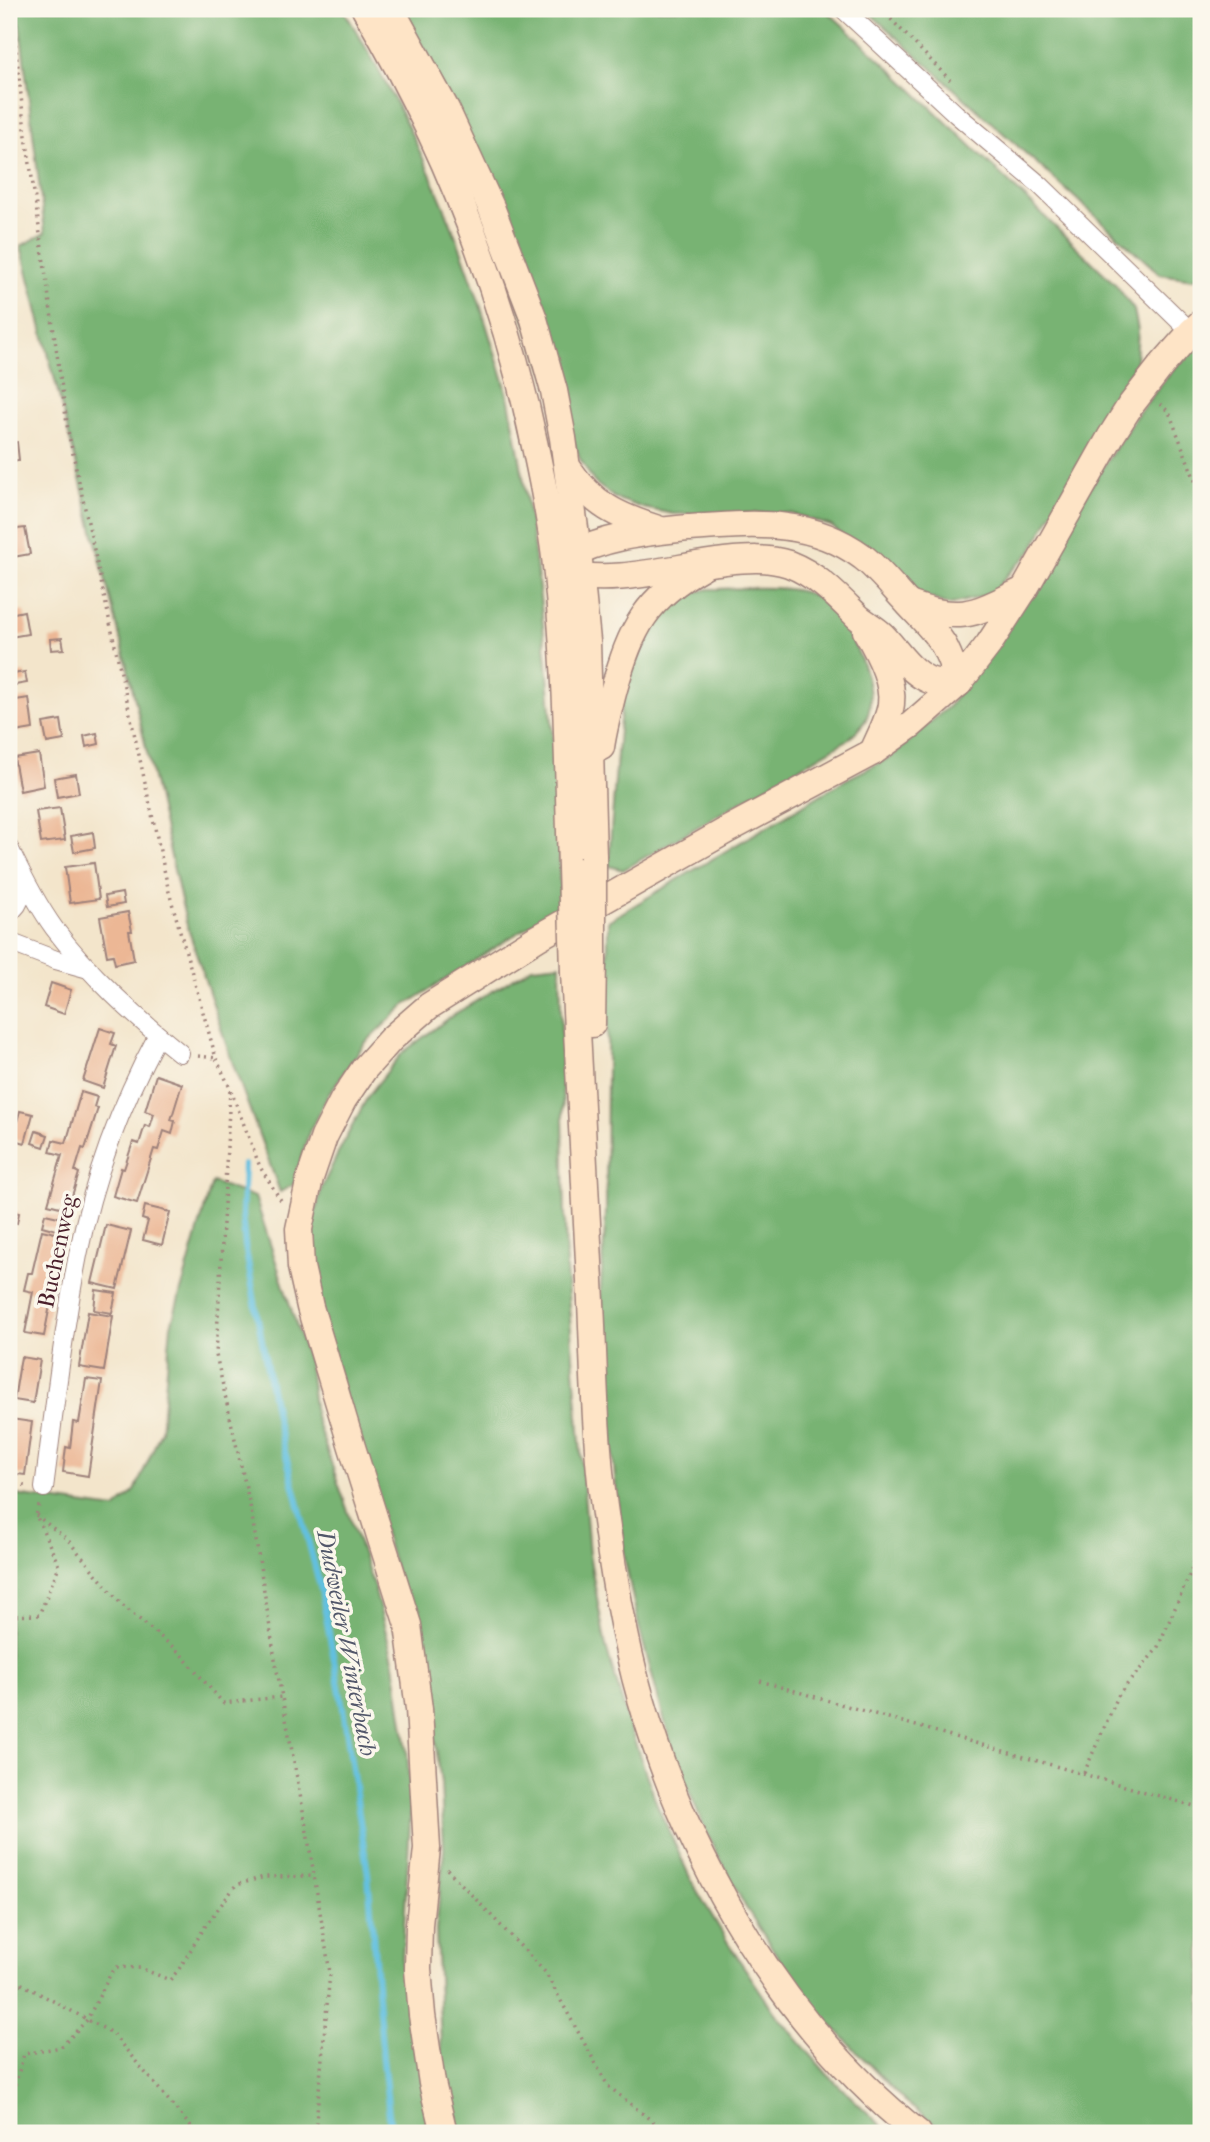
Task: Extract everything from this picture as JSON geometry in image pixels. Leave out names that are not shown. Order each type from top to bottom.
[{"type":"main road","points":[[365,9],[427,125],[455,188],[498,302],[545,491],[556,566],[563,673],[582,862],[590,1281],[597,1418],[604,1505],[627,1641],[640,1696],[657,1750],[693,1836],[732,1914],[771,1976],[855,2075],[918,2133]]},
{"type":"main road","points":[[391,9],[461,139],[534,319],[554,391],[567,467],[587,641],[593,814]]},
{"type":"main road","points":[[444,2133],[432,2083],[418,1969],[419,1925],[427,1848],[419,1709],[408,1625],[310,1307],[301,1267],[299,1229],[310,1178],[324,1137],[343,1100],[364,1069],[391,1039],[429,1006],[548,931],[873,751],[911,725],[959,683],[989,644],[1024,590],[1111,436],[1143,388],[1196,328]]},
{"type":"main road","points":[[567,467],[579,485],[613,513],[663,530]]},
{"type":"main road","points":[[579,564],[596,543],[663,530],[755,523],[784,525],[813,532],[840,543],[864,558],[908,603],[943,643],[959,683]]},
{"type":"main road","points":[[556,566],[565,558],[610,578],[743,559],[785,563],[803,570],[821,582],[858,617],[880,633],[924,678],[934,682],[959,683]]},
{"type":"main road","points":[[582,862],[593,814],[604,726],[624,652],[645,613],[686,575],[709,562]]},
{"type":"main road","points":[[908,603],[942,614],[963,614],[978,612],[1024,590]]},
{"type":"main road","points":[[858,617],[876,647],[890,689],[889,711],[873,751]]},
{"type":"street","points":[[843,9],[956,114],[1040,184],[1196,328]]},
{"type":"street","points":[[9,848],[27,885],[55,928],[89,968],[180,1054]]},
{"type":"street","points":[[9,914],[27,885]]},
{"type":"street","points":[[9,942],[56,960],[89,968]]},
{"type":"street","name":"Buchenweg","points":[[44,1488],[81,1242],[121,1111],[158,1035]]},
{"type":"path","points":[[12,9],[23,115],[68,431],[169,892],[216,1058],[260,1167],[299,1229]]},
{"type":"path","points":[[9,118],[23,115]]},
{"type":"path","points":[[1143,388],[1169,412],[1201,496]]},
{"type":"path","points":[[230,1088],[216,1355],[251,1510],[330,1973],[316,2122],[310,2133]]},
{"type":"path","points":[[9,1616],[39,1615],[59,1566],[36,1515],[67,1539],[122,1605],[178,1652],[223,1703],[282,1697]]},
{"type":"path","points":[[1084,1774],[1119,1694],[1157,1649],[1190,1574],[1201,1539]]},
{"type":"path","points":[[760,1681],[1201,1808]]},
{"type":"path","points":[[427,1848],[545,1972],[608,2086],[667,2133]]},
{"type":"path","points":[[9,2097],[13,2092],[24,2054],[61,2048],[88,2020],[110,1975],[117,1967],[140,1968],[170,1980],[236,1885],[264,1877],[315,1876]]},
{"type":"path","points":[[9,1977],[111,2033],[196,2133]]},
{"type":"green space","points":[[18,9],[343,9],[407,125],[444,206],[475,288],[509,401],[531,526],[546,652],[556,778],[561,905],[404,1006],[365,1043],[328,1095],[309,1132],[294,1184],[280,1192],[230,1056],[186,922],[127,665],[21,246],[45,233]]},
{"type":"green space","points":[[402,9],[825,9],[1116,285],[1134,310],[1138,330],[1136,361],[1124,388],[1032,551],[992,594],[949,605],[906,589],[831,526],[790,513],[673,514],[643,508],[615,498],[594,482],[580,459]]},
{"type":"green space","points":[[865,9],[1201,9],[1201,276],[1192,279],[1160,274]]},
{"type":"green space","points":[[1201,335],[1201,2133],[946,2133],[905,2102],[817,2010],[783,1965],[745,1906],[708,1836],[675,1758],[659,1701],[625,1561],[616,1490],[600,1298],[606,1214],[608,921],[847,779],[891,757],[950,705],[1136,416]]},
{"type":"green space","points":[[709,589],[788,589],[810,594],[822,602],[846,631],[864,668],[870,704],[866,719],[849,739],[623,870],[609,866],[622,700],[637,642],[646,627],[666,606],[681,597]]},
{"type":"green space","points":[[560,964],[566,1269],[589,1554],[606,1647],[632,1734],[658,1807],[692,1882],[730,1946],[775,2013],[827,2074],[889,2133],[459,2133],[442,2070],[436,1930],[444,1849],[441,1783],[426,1674],[316,1302],[311,1256],[313,1223],[322,1187],[339,1151],[368,1096],[402,1053],[453,1015],[532,967]]},
{"type":"green space","points":[[212,1182],[255,1197],[309,1364],[315,1416],[374,1587],[394,1663],[407,1750],[411,1805],[402,1962],[407,2003],[433,2133],[9,2133],[9,1494],[115,1509],[135,1491],[161,1431],[171,1326]]},
{"type":"building","points":[[17,442],[19,460],[9,461],[9,443]]},
{"type":"building","points":[[25,528],[30,554],[13,557],[9,530]]},
{"type":"building","points":[[24,611],[28,634],[10,637],[9,614]]},
{"type":"building","points":[[62,638],[64,649],[51,650],[50,639]]},
{"type":"building","points":[[10,653],[13,674],[25,672],[27,683],[9,686]]},
{"type":"building","points":[[29,698],[33,729],[9,733],[9,701]]},
{"type":"building","points":[[61,720],[64,740],[47,743],[43,723]]},
{"type":"building","points":[[97,733],[99,744],[86,747],[84,736]]},
{"type":"building","points":[[39,754],[44,786],[20,791],[14,758]]},
{"type":"building","points":[[76,774],[79,793],[57,797],[54,778]]},
{"type":"building","points":[[60,808],[65,840],[41,843],[36,811]]},
{"type":"building","points":[[93,832],[95,848],[74,852],[71,836]]},
{"type":"building","points":[[94,863],[99,899],[70,903],[65,867]]},
{"type":"building","points":[[122,893],[124,904],[107,907],[105,896]]},
{"type":"building","points":[[128,912],[134,960],[115,964],[113,955],[107,956],[100,917]]},
{"type":"building","points":[[51,983],[71,990],[64,1014],[44,1007]]},
{"type":"building","points":[[100,1028],[115,1033],[111,1044],[116,1046],[103,1088],[83,1081]]},
{"type":"building","points":[[156,1075],[182,1084],[171,1120],[175,1121],[172,1134],[164,1131],[158,1150],[154,1149],[137,1203],[113,1196],[121,1168],[124,1169],[133,1142],[139,1144],[145,1125],[150,1127],[154,1114],[145,1111]]},
{"type":"building","points":[[81,1092],[97,1097],[94,1107],[98,1108],[75,1171],[79,1173],[68,1209],[48,1204],[62,1155],[50,1152],[53,1140],[66,1143]]},
{"type":"building","points":[[20,1111],[33,1114],[25,1143],[12,1139]]},
{"type":"building","points":[[36,1131],[48,1135],[44,1147],[32,1143]]},
{"type":"building","points":[[145,1206],[170,1212],[162,1245],[143,1240],[148,1221],[142,1219]]},
{"type":"building","points":[[9,1211],[19,1213],[17,1223],[9,1221]]},
{"type":"building","points":[[45,1214],[63,1218],[60,1231],[42,1226]]},
{"type":"building","points":[[106,1225],[131,1231],[117,1289],[92,1283]]},
{"type":"building","points":[[42,1230],[63,1235],[52,1271],[48,1294],[52,1295],[44,1336],[25,1333],[33,1292],[24,1290],[28,1273],[32,1273]]},
{"type":"building","points":[[96,1290],[116,1293],[112,1313],[94,1310]]},
{"type":"building","points":[[88,1312],[113,1316],[104,1371],[79,1367]]},
{"type":"building","points":[[21,1357],[40,1360],[33,1403],[14,1400]]},
{"type":"building","points":[[86,1379],[102,1381],[88,1476],[63,1472],[66,1447],[70,1448],[73,1422],[79,1423]]},
{"type":"building","points":[[11,1419],[32,1422],[25,1475],[9,1473]]},
{"type":"waterway","name":"Dudweiler Winterbach","points":[[244,1165],[242,1215],[259,1325],[277,1421],[321,1590],[343,1708],[368,1874],[391,2133]]}]
